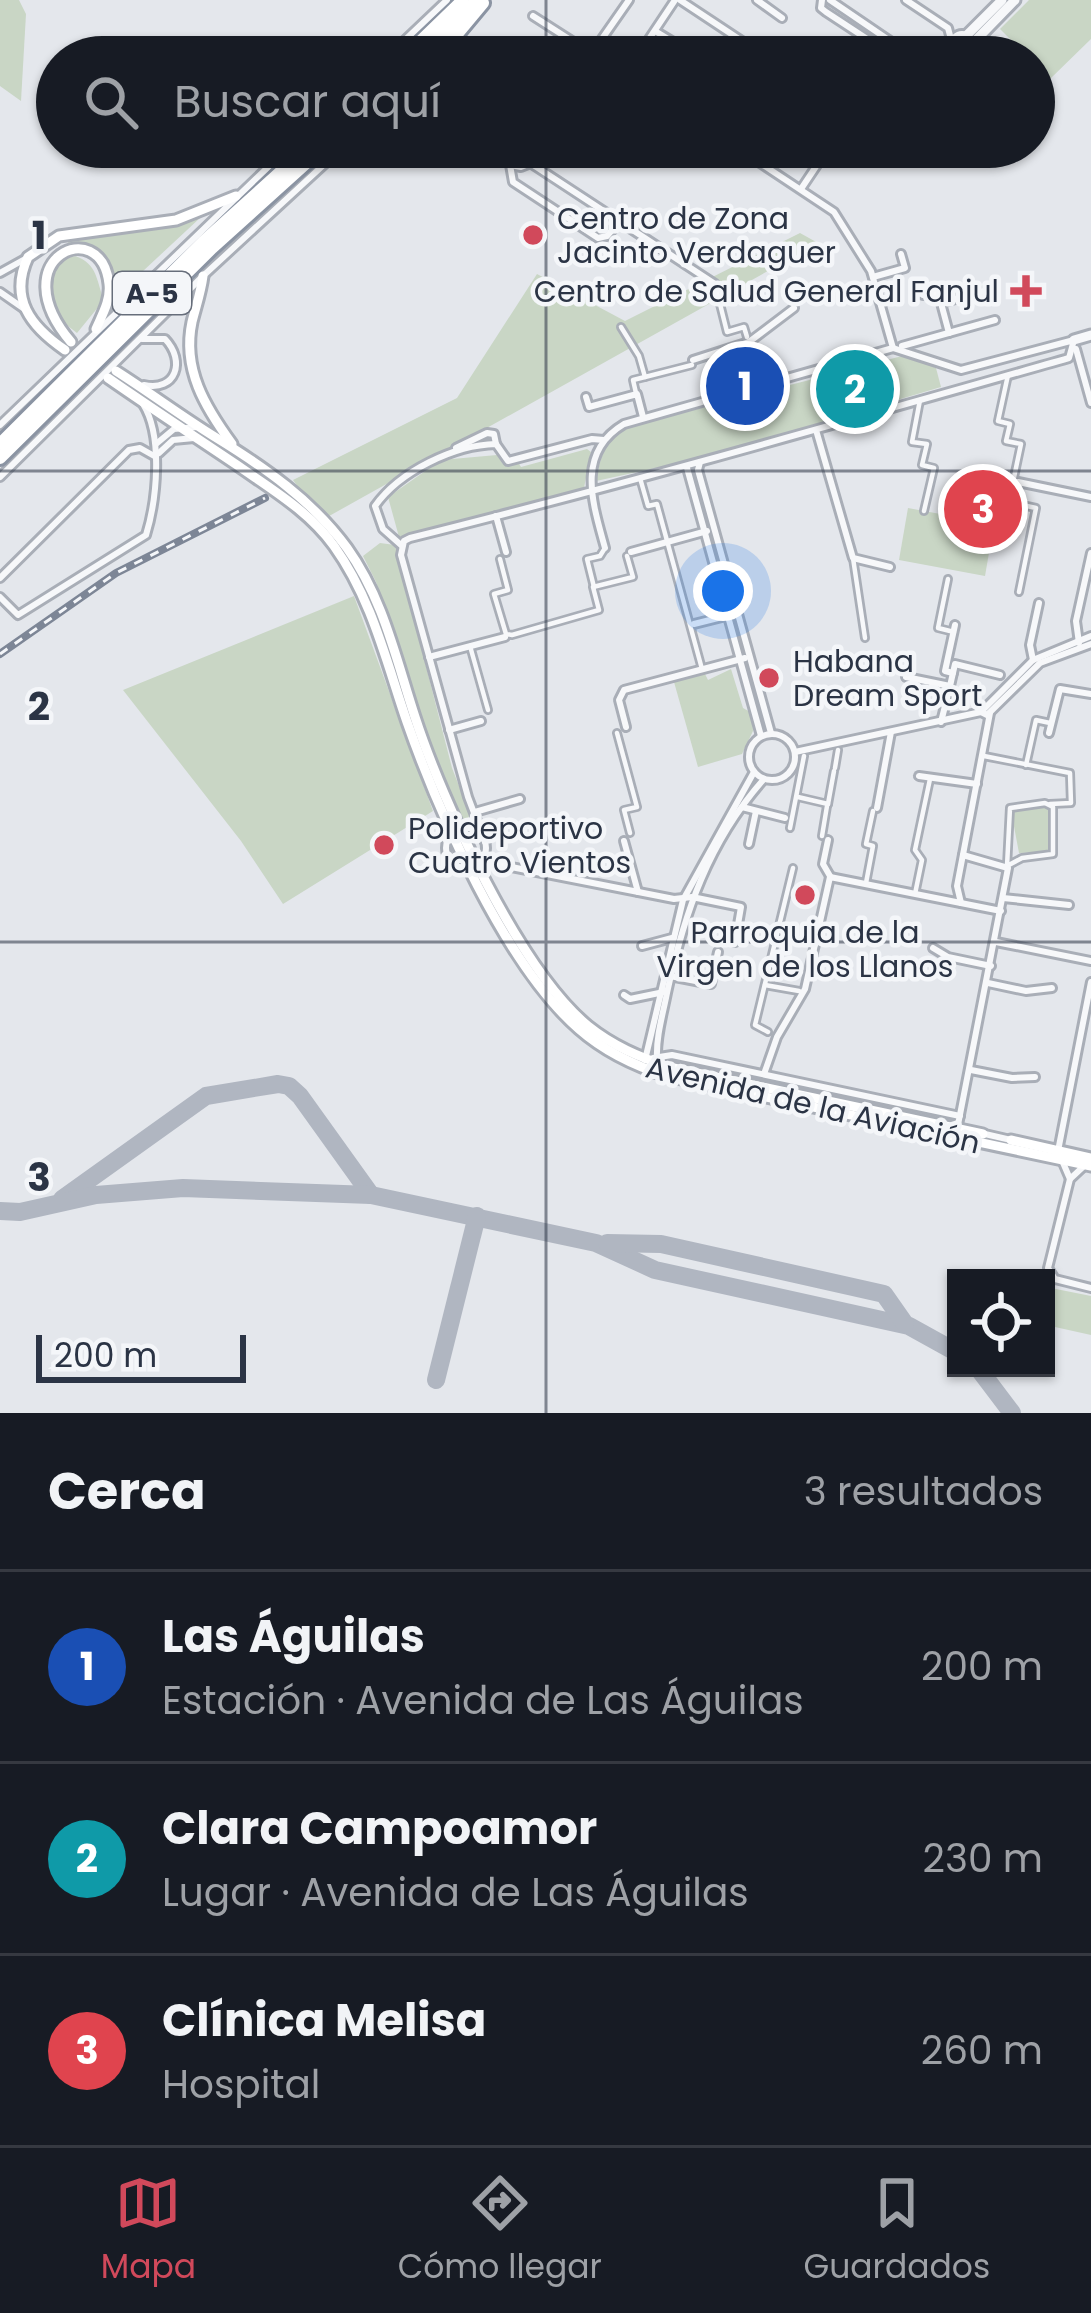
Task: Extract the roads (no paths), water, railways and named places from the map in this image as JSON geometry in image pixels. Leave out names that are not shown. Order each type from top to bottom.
[{"type":"highway","points":[[426,36],[463,0]]},
{"type":"highway","points":[[442,36],[481,0]]},
{"type":"highway","points":[[454,36],[481,0]]},
{"type":"highway","name":"A-5","points":[[0,444],[203,242],[285,168]]},
{"type":"highway","name":"A-5","points":[[0,458],[212,248],[301,168]]},
{"type":"main road","points":[[96,329],[109,299],[100,260],[86,251],[66,248],[39,264],[31,284],[41,314],[68,346],[36,327],[23,308],[19,289],[28,256],[59,236],[176,220],[236,196]]},
{"type":"main road","points":[[203,275],[191,326],[190,363],[207,410],[235,448]]},
{"type":"main road","name":"Avenida de la Aviación","points":[[461,831],[422,760],[355,578],[331,542],[296,505],[199,433],[130,380],[112,375],[180,427],[199,433],[235,448],[325,520],[357,564],[383,615],[416,721],[475,865],[522,958],[568,1020],[600,1045],[653,1063],[1089,1162]]},
{"type":"main road","name":"Avenida de la Aviación","points":[[475,865],[560,999],[609,1041],[653,1063]]},
{"type":"main road","name":"Avenida de la Aviación","points":[[956,1134],[983,1134]]},
{"type":"main road","name":"Avenida de la Aviación","points":[[1011,1140],[1059,1155]]},
{"type":"street","points":[[409,36],[447,0]]},
{"type":"street","points":[[606,36],[628,0]]},
{"type":"street","points":[[652,36],[678,0],[735,36]]},
{"type":"street","points":[[757,0],[782,17]]},
{"type":"street","points":[[860,36],[820,5],[826,0],[883,36]]},
{"type":"street","points":[[906,0],[948,28],[950,36]]},
{"type":"street","points":[[972,36],[1002,0]]},
{"type":"street","points":[[974,36],[1016,0]]},
{"type":"street","points":[[533,16],[563,36]]},
{"type":"street","points":[[656,31],[664,36]]},
{"type":"street","points":[[0,424],[267,168]]},
{"type":"street","points":[[0,477],[203,275],[320,168]]},
{"type":"street","points":[[511,168],[513,182],[598,238],[607,236],[619,222]]},
{"type":"street","points":[[538,168],[715,284],[728,332],[744,327],[761,385]]},
{"type":"street","points":[[768,168],[834,212],[873,277],[896,348],[961,370],[1091,335]]},
{"type":"street","points":[[801,189],[815,168]]},
{"type":"street","points":[[873,277],[904,268],[901,254]]},
{"type":"street","points":[[0,273],[7,273],[28,256]]},
{"type":"street","points":[[941,303],[988,290]]},
{"type":"street","points":[[922,295],[938,291],[949,333]]},
{"type":"street","points":[[0,292],[23,308]]},
{"type":"street","points":[[643,417],[633,380],[748,339],[794,308]]},
{"type":"street","points":[[430,657],[599,610],[587,559],[600,556],[605,548],[590,491],[594,459],[616,429],[643,417],[995,320]]},
{"type":"street","points":[[621,327],[639,356],[644,377]]},
{"type":"street","points":[[130,380],[159,388],[175,375],[177,367],[173,347],[165,339],[138,339]]},
{"type":"street","points":[[401,548],[410,538],[700,463],[1069,358],[1074,342]]},
{"type":"street","points":[[1074,342],[1091,403]]},
{"type":"street","points":[[1008,375],[998,421],[1010,424],[1006,441],[1021,444],[1008,502]]},
{"type":"street","points":[[586,397],[589,406],[637,394]]},
{"type":"street","points":[[920,400],[912,442],[927,444],[922,465],[934,467],[924,512]]},
{"type":"street","points":[[0,597],[18,615],[144,538],[157,444],[153,422],[141,401]]},
{"type":"street","points":[[157,444],[180,427]]},
{"type":"street","points":[[816,430],[853,558],[865,638]]},
{"type":"street","points":[[156,456],[173,440],[199,433]]},
{"type":"street","points":[[604,440],[508,460],[496,445],[448,453],[392,489],[376,504],[375,512],[401,548],[449,730],[493,861],[638,892],[741,907],[735,942]]},
{"type":"street","points":[[0,578],[129,450],[140,448],[156,456]]},
{"type":"street","points":[[700,463],[761,736]]},
{"type":"street","points":[[684,467],[691,472],[730,615],[771,733]]},
{"type":"street","points":[[640,478],[648,506],[657,504],[703,669]]},
{"type":"street","points":[[1018,482],[1091,496]]},
{"type":"street","points":[[984,523],[990,498],[1036,508],[1019,592]]},
{"type":"street","points":[[496,516],[506,551]]},
{"type":"street","points":[[594,587],[633,577],[629,554],[707,531]]},
{"type":"street","points":[[1079,639],[1076,621],[1091,553]]},
{"type":"street","points":[[853,558],[890,567]]},
{"type":"street","points":[[500,559],[508,590],[494,594],[505,635]]},
{"type":"street","points":[[948,579],[938,628],[954,629],[945,671],[953,673]]},
{"type":"street","points":[[1033,660],[1030,650],[1040,603]]},
{"type":"street","points":[[692,625],[730,615]]},
{"type":"street","points":[[795,752],[986,710],[1022,677],[1079,639]]},
{"type":"street","points":[[961,903],[956,890],[983,756],[986,710],[1033,660],[1079,639],[1091,640]]},
{"type":"street","points":[[1062,652],[1091,640]]},
{"type":"street","points":[[470,646],[488,710]]},
{"type":"street","points":[[626,727],[619,700],[624,690],[746,658]]},
{"type":"street","points":[[940,722],[955,664],[1000,675]]},
{"type":"street","points":[[906,676],[950,686]]},
{"type":"street","points":[[1049,734],[1060,689],[1091,694]]},
{"type":"street","points":[[1026,765],[1036,720],[1052,724]]},
{"type":"street","points":[[449,730],[481,721]]},
{"type":"street","points":[[866,884],[873,846],[866,844],[891,732]]},
{"type":"street","points":[[617,733],[637,807],[624,810],[638,892]]},
{"type":"street","points":[[738,808],[764,779],[787,774],[793,767],[795,752],[784,736],[761,736],[748,756],[754,772],[764,779]]},
{"type":"street","points":[[764,1074],[777,1037],[805,989],[829,878],[823,864],[838,750]]},
{"type":"street","points":[[790,828],[804,756]]},
{"type":"street","points":[[956,1134],[996,942],[1010,808],[1071,803],[1070,773],[983,756]]},
{"type":"street","points":[[668,975],[672,938],[687,898],[754,772]]},
{"type":"street","points":[[919,776],[977,784]]},
{"type":"street","points":[[915,894],[922,860],[915,850],[930,778]]},
{"type":"street","points":[[796,797],[828,805]]},
{"type":"street","points":[[476,814],[520,799]]},
{"type":"street","points":[[963,855],[1007,866],[1022,857],[1053,854],[1050,804]]},
{"type":"street","points":[[738,808],[785,818]]},
{"type":"street","points":[[749,844],[756,811]]},
{"type":"street","points":[[476,814],[476,828],[445,840],[446,855],[453,862],[506,866]]},
{"type":"street","points":[[461,831],[485,842]]},
{"type":"street","points":[[475,865],[487,853]]},
{"type":"street","points":[[486,879],[492,867]]},
{"type":"street","points":[[768,1032],[755,1025],[793,868]]},
{"type":"street","points":[[829,878],[1001,910]]},
{"type":"street","points":[[653,1063],[687,898]]},
{"type":"street","points":[[1003,898],[1070,905]]},
{"type":"street","points":[[642,946],[672,938]]},
{"type":"street","points":[[996,942],[1091,961]]},
{"type":"street","points":[[933,948],[949,957],[991,966]]},
{"type":"street","points":[[668,975],[711,984],[718,952]]},
{"type":"street","points":[[1070,1179],[1059,1155],[1091,982]]},
{"type":"street","points":[[988,983],[1026,991],[1052,988]]},
{"type":"street","points":[[765,986],[799,992]]},
{"type":"street","points":[[624,995],[631,999],[664,992]]},
{"type":"street","points":[[653,1063],[664,992]]},
{"type":"street","points":[[657,1045],[672,1055],[960,1116]]},
{"type":"street","points":[[653,1063],[672,1055]]},
{"type":"street","points":[[971,1070],[1035,1077]]},
{"type":"street","name":"Avenida de la Aviación","points":[[983,1134],[1011,1140]]},
{"type":"street","points":[[1089,1162],[1070,1179],[1048,1268],[1055,1279],[1091,1288]]},
{"type":"railway","points":[[0,654],[116,573],[265,498]]},
{"type":"place","name":"Centro de Zona Jacinto Verdaguer","points":[[533,235]]},
{"type":"place","name":"Centro de Salud General Fanjul","points":[[1026,291]]},
{"type":"place","name":"Las Águilas","points":[[745,386]]},
{"type":"place","name":"Clara Campoamor","points":[[855,389]]},
{"type":"place","name":"Clínica Melisa","points":[[983,509]]},
{"type":"place","name":"Habana Dream Sport","points":[[769,678]]},
{"type":"place","name":"Polideportivo Cuatro Vientos","points":[[384,845]]},
{"type":"place","name":"Parroquia de la Virgen de los Llanos","points":[[805,895]]}]
